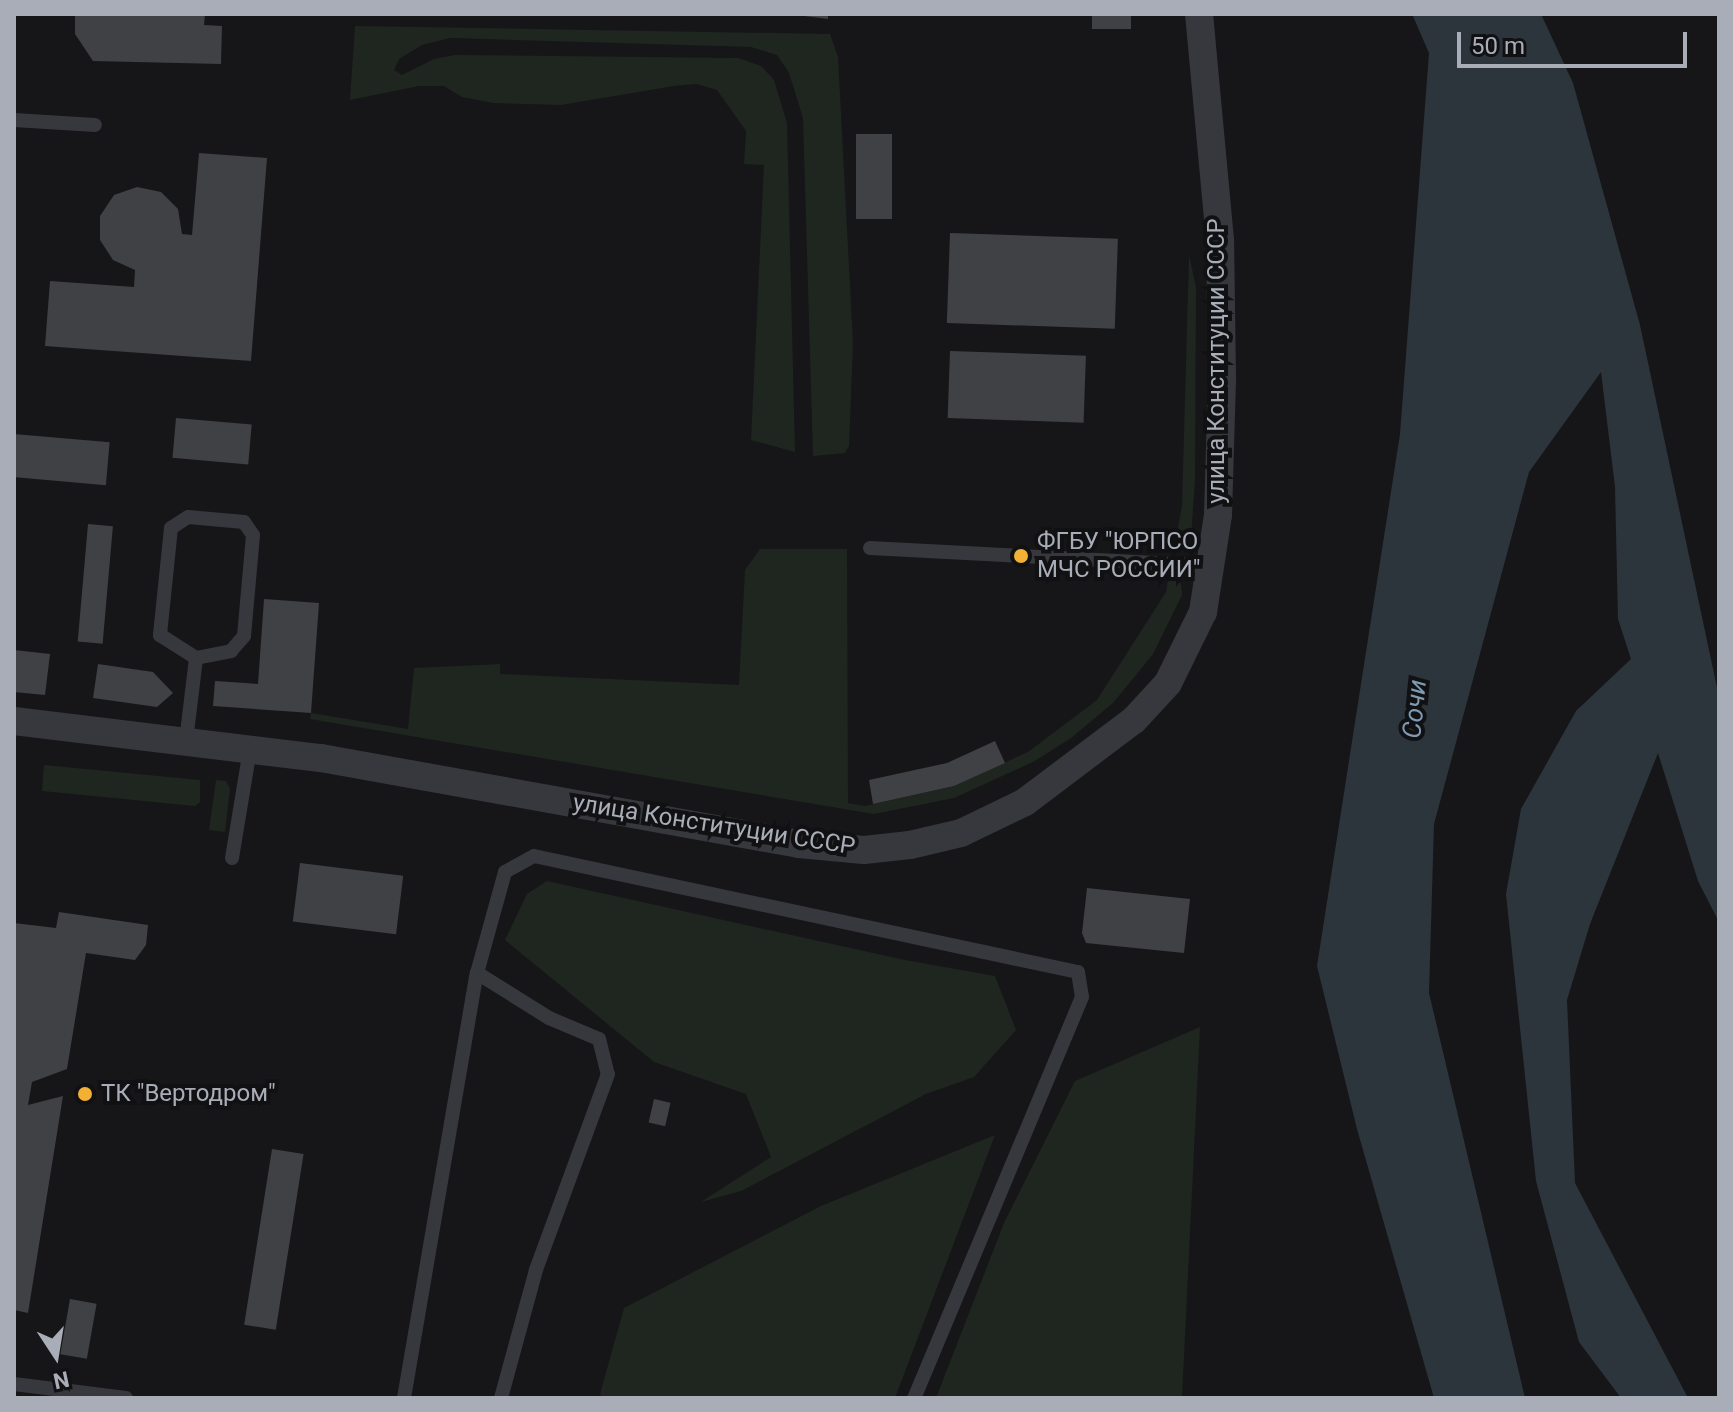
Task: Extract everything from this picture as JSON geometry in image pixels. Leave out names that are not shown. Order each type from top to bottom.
[{"type":"street","name":"улица Конституции СССР","points":[[14,721],[321,758],[799,844],[864,850],[910,845],[961,833],[1025,802],[1134,720],[1168,683],[1185,654],[1203,612],[1218,515],[1222,377],[1220,240],[1199,14]]},
{"type":"lane","points":[[14,120],[95,125]]},
{"type":"lane","points":[[188,517],[244,522],[253,535],[244,636],[231,651],[196,658],[160,635],[171,528],[188,517]]},
{"type":"lane","points":[[870,548],[1212,566]]},
{"type":"lane","points":[[186,741],[196,658]]},
{"type":"lane","points":[[232,858],[250,749]]},
{"type":"lane","points":[[404,1398],[477,973],[505,872],[534,856],[1078,972],[1082,997],[914,1398]]},
{"type":"lane","points":[[477,973],[549,1018],[599,1039],[608,1074],[536,1270],[501,1398]]},
{"type":"lane","points":[[14,1384],[126,1398]]},
{"type":"shaded area","points":[[355,26],[830,34],[838,57],[853,343],[849,446],[845,453],[813,456],[803,118],[789,73],[777,55],[751,47],[450,38],[422,45],[399,59],[394,70],[402,75],[434,59],[455,55],[738,58],[761,66],[774,80],[787,123],[795,452],[751,440],[764,165],[744,164],[746,131],[717,90],[697,84],[674,86],[561,105],[493,103],[462,97],[444,86],[419,86],[350,100]]},
{"type":"shaded area","points":[[1189,255],[1196,287],[1195,481],[1191,537],[1182,549],[1174,550],[1182,506]]},
{"type":"shaded area","points":[[760,549],[847,549],[848,803],[865,806],[954,786],[1028,752],[1097,700],[1166,592],[1169,574],[1181,584],[1182,595],[1153,654],[1113,703],[1071,738],[1033,762],[954,798],[874,814],[310,719],[311,713],[408,729],[414,668],[500,664],[500,674],[739,685],[745,570]]},
{"type":"shaded area","points":[[44,765],[200,780],[200,802],[195,806],[42,791]]},
{"type":"shaded area","points":[[216,780],[226,781],[230,789],[225,832],[209,830]]},
{"type":"shaded area","points":[[547,881],[905,960],[995,976],[1016,1030],[974,1077],[926,1094],[741,1191],[701,1202],[771,1157],[746,1094],[654,1062],[505,940],[527,894]]},
{"type":"shaded area","points":[[1200,1027],[1182,1398],[936,1398],[1004,1223],[1075,1081]]},
{"type":"shaded area","points":[[995,1135],[895,1398],[603,1398],[600,1394],[624,1308],[821,1206]]},
{"type":"water","name":"Сочи","points":[[1412,14],[1541,14],[1573,83],[1640,325],[1719,697],[1719,922],[1698,881],[1658,753],[1590,924],[1567,1000],[1575,1183],[1688,1398],[1621,1398],[1579,1342],[1536,1181],[1506,894],[1521,809],[1576,711],[1631,659],[1618,619],[1615,487],[1601,372],[1529,472],[1434,824],[1429,993],[1525,1398],[1434,1398],[1357,1129],[1317,966],[1400,434],[1429,53]]},
{"type":"building","points":[[75,14],[205,14],[204,25],[222,26],[221,64],[93,61],[75,34]]},
{"type":"building","points":[[788,14],[828,14],[828,19]]},
{"type":"building","points":[[1092,14],[1131,14],[1131,29],[1092,29]]},
{"type":"building","points":[[856,134],[892,134],[892,219],[856,219]]},
{"type":"building","points":[[199,153],[267,158],[251,361],[45,346],[50,281],[134,287],[135,270],[113,260],[100,240],[100,216],[114,195],[137,187],[161,192],[178,209],[182,234],[192,235]]},
{"type":"building","points":[[950,233],[1118,239],[1115,329],[947,323]]},
{"type":"building","points":[[950,351],[1086,356],[1084,423],[948,418]]},
{"type":"building","points":[[176,418],[252,425],[248,464],[173,458]]},
{"type":"building","points":[[14,434],[110,442],[106,485],[14,477]]},
{"type":"building","points":[[88,524],[113,526],[103,644],[78,642]]},
{"type":"building","points":[[264,599],[319,603],[311,713],[213,706],[215,681],[258,684]]},
{"type":"building","points":[[14,650],[50,654],[45,695],[14,692]]},
{"type":"building","points":[[98,664],[153,672],[173,693],[157,707],[93,698]]},
{"type":"building","points":[[995,741],[1005,763],[954,786],[873,804],[869,780],[947,763]]},
{"type":"building","points":[[300,863],[403,876],[396,934],[293,922]]},
{"type":"building","points":[[1087,888],[1190,899],[1184,953],[1086,943],[1082,933]]},
{"type":"building","points":[[59,912],[148,925],[146,945],[135,960],[86,953],[67,1069],[32,1082],[28,1105],[63,1096],[28,1313],[14,1310],[14,923],[56,928]]},
{"type":"building","points":[[654,1099],[671,1103],[665,1126],[649,1122]]},
{"type":"building","points":[[272,1149],[304,1154],[276,1330],[244,1325]]},
{"type":"building","points":[[70,1299],[97,1304],[87,1359],[60,1354]]},
{"type":"place","name":"ФГБУ \"ЮРПСО МЧС РОССИИ\"","points":[[1021,556]]},
{"type":"place","name":"ТК \"Вертодром\"","points":[[85,1094]]}]
